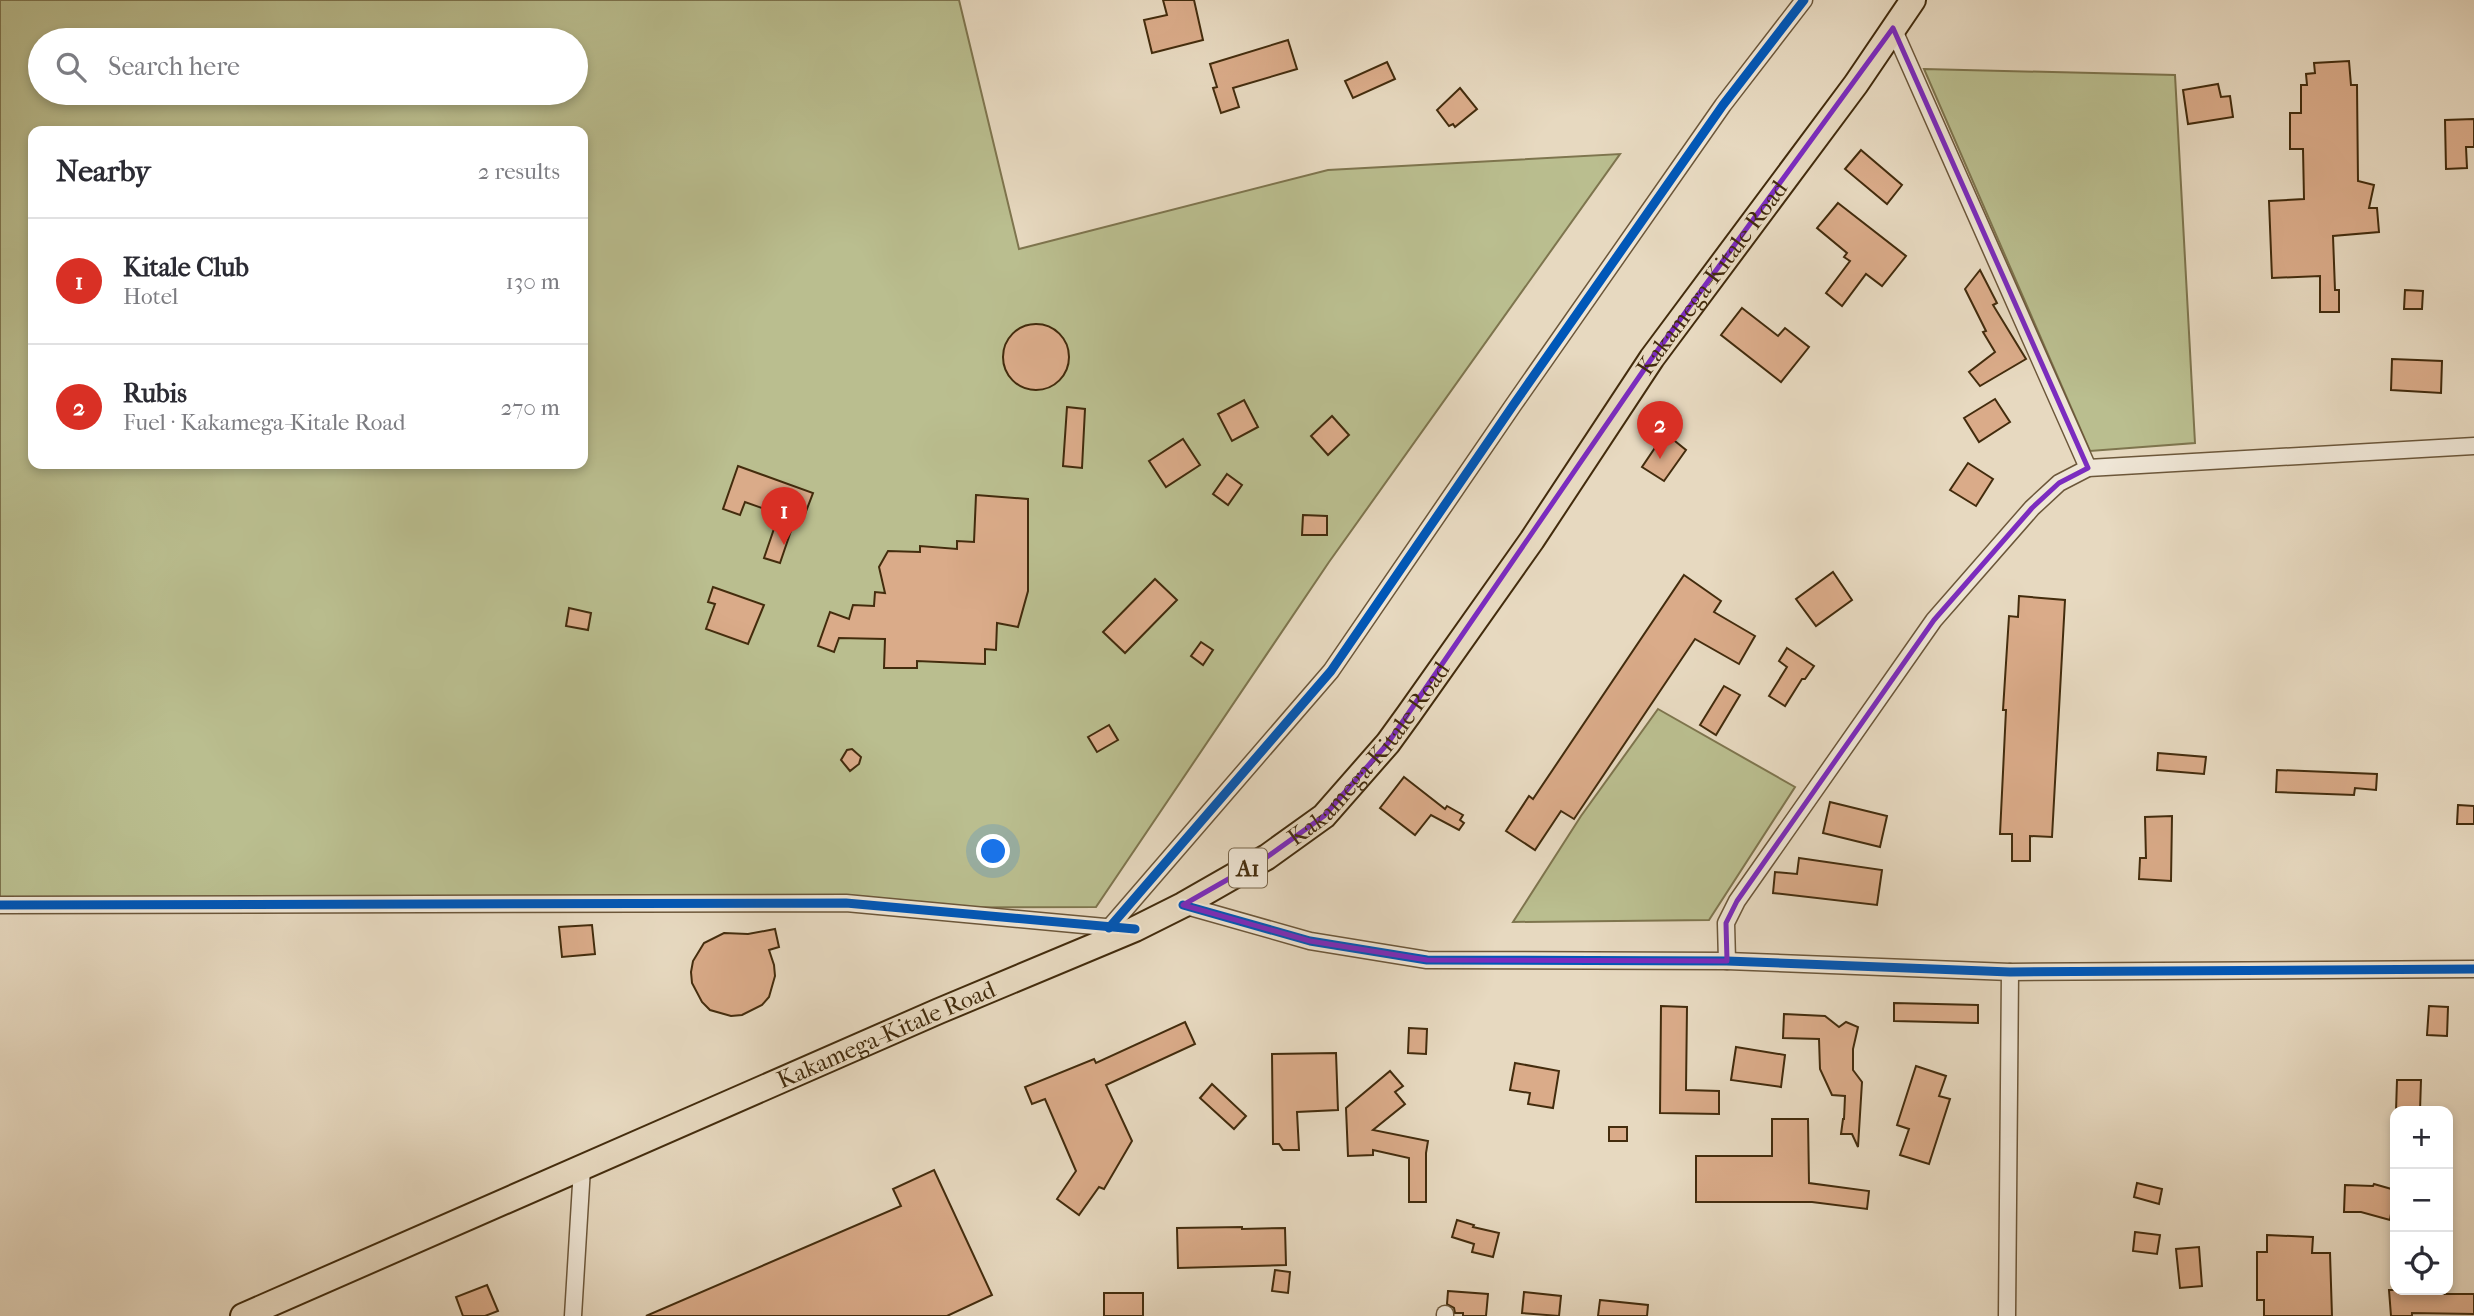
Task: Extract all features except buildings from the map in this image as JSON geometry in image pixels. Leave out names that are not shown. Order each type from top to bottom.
[{"type":"highway","name":"Kakamega-Kitale Road","points":[[243,1316],[1135,929],[1267,857],[1324,816],[1388,743],[1532,540],[1652,358],[1849,93],[1913,0]]},
{"type":"street","points":[[1109,928],[1331,671],[1723,105],[1804,0]]},
{"type":"street","points":[[1894,28],[1925,104],[2088,468]]},
{"type":"street","points":[[1727,961],[1726,923],[1737,901],[1934,620],[2032,508],[2059,483],[2088,468],[2474,446]]},
{"type":"street","points":[[0,905],[375,902],[846,903],[1135,929]]},
{"type":"street","points":[[1183,905],[1310,941],[1427,960],[1727,961],[2010,972],[2474,969]]},
{"type":"street","points":[[2007,1316],[2010,972]]},
{"type":"street","points":[[573,1316],[582,1168]]},
{"type":"highlighted area","points":[[1893,28],[2088,468],[2059,483],[2032,508],[1934,620],[1737,901],[1726,923],[1727,961],[1427,960],[1310,941],[1183,905],[1267,857],[1324,816],[1388,743],[1652,358]]},
{"type":"green space","points":[[0,0],[959,0],[1019,249],[1328,170],[1620,154],[1329,562],[1096,907],[0,912]]},
{"type":"green space","points":[[1924,69],[2175,75],[2195,443],[2090,451]]},
{"type":"green space","points":[[1658,709],[1795,787],[1709,920],[1513,922],[1581,816]]},
{"type":"cycle path","points":[[1109,928],[1331,671],[1723,105],[1804,0]]},
{"type":"cycle path","points":[[0,905],[846,903],[1135,929]]},
{"type":"cycle path","points":[[1183,905],[1310,941],[1427,960],[1727,961],[2010,972],[2474,969]]},
{"type":"place","name":"Rubis","points":[[1660,459]]},
{"type":"place","name":"Kitale Club","points":[[784,545]]}]
